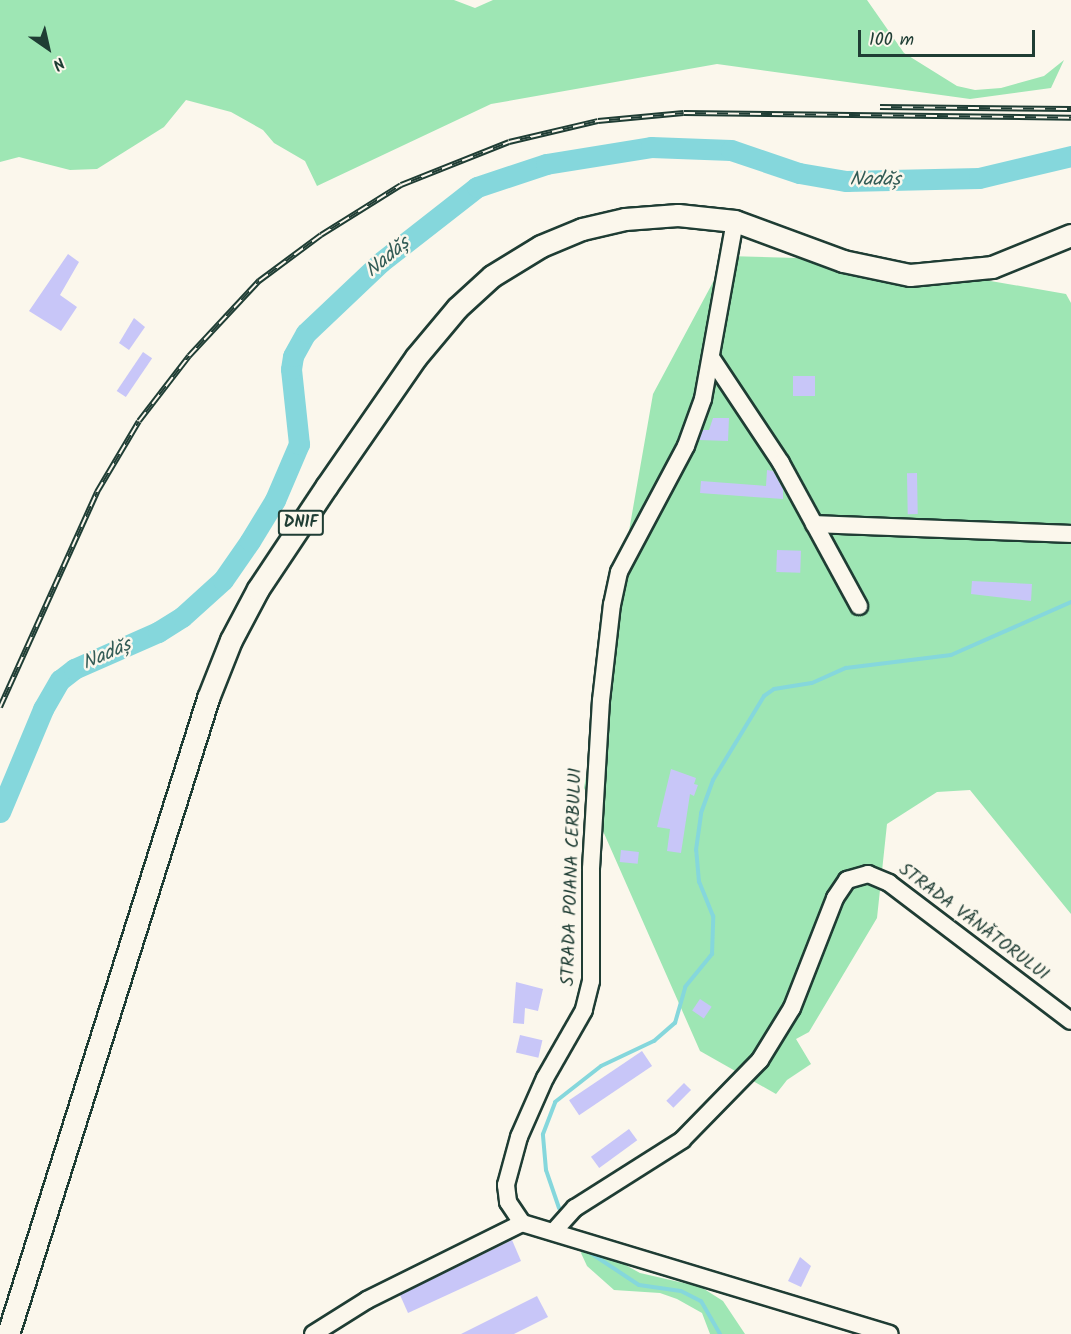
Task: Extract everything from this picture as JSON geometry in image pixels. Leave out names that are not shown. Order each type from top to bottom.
[{"type":"main road","name":"DN1F","points":[[8,1334],[208,698],[238,625],[280,554],[435,332],[492,276],[541,246],[603,223],[678,215],[735,221],[843,261],[910,275],[992,267],[1071,235]]},
{"type":"street","name":"STRADA POIANA CERBULUI","points":[[522,1223],[511,1209],[506,1185],[519,1137],[545,1078],[584,1010],[591,981],[591,869],[601,700],[612,604],[619,572],[686,446],[712,359],[735,221]]},
{"type":"street","points":[[712,359],[781,463],[859,606]]},
{"type":"street","points":[[814,524],[1071,534]]},
{"type":"street","name":"STRADA VÂNĂTORULUI","points":[[555,1230],[575,1208],[682,1140],[760,1060],[792,1008],[835,898],[847,880],[868,874],[890,883],[1071,1021]]},
{"type":"street","points":[[313,1334],[367,1300],[522,1223],[555,1230],[890,1334]]},
{"type":"green space","points":[[0,0],[454,0],[475,8],[493,0],[867,0],[904,53],[957,86],[975,90],[1001,88],[1044,76],[1064,60],[1051,88],[970,99],[717,64],[491,104],[317,186],[305,161],[274,143],[263,130],[231,112],[186,100],[164,127],[97,169],[70,170],[19,157],[0,162]]},
{"type":"green space","points":[[727,256],[869,260],[1066,294],[1071,303],[1071,914],[970,790],[937,792],[887,824],[877,918],[809,1032],[796,1039],[811,1064],[787,1080],[776,1094],[700,1051],[584,788],[653,394]]},
{"type":"green space","points":[[583,1248],[609,1256],[640,1273],[701,1287],[723,1301],[745,1334],[710,1334],[702,1313],[677,1299],[660,1293],[614,1290],[587,1266],[581,1253]]},
{"type":"building","points":[[68,254],[79,262],[60,295],[77,307],[61,331],[29,311]]},
{"type":"building","points":[[134,318],[145,327],[129,350],[119,343]]},
{"type":"building","points":[[143,352],[152,358],[126,397],[117,391]]},
{"type":"building","points":[[793,376],[815,376],[815,396],[793,396]]},
{"type":"building","points":[[713,418],[729,418],[728,441],[699,440],[703,430],[709,430]]},
{"type":"building","points":[[767,470],[773,471],[783,489],[783,499],[700,493],[701,481],[766,486]]},
{"type":"building","points":[[907,473],[917,473],[918,514],[908,514]]},
{"type":"building","points":[[777,550],[801,551],[800,573],[776,572]]},
{"type":"building","points":[[972,581],[1032,584],[1031,601],[971,594]]},
{"type":"building","points":[[671,769],[696,778],[694,784],[698,785],[694,796],[690,794],[681,853],[667,851],[670,829],[657,827]]},
{"type":"building","points":[[621,850],[639,852],[638,864],[620,862]]},
{"type":"building","points":[[516,982],[543,989],[538,1011],[525,1008],[524,1024],[513,1023]]},
{"type":"building","points":[[700,999],[712,1007],[704,1018],[692,1011]]},
{"type":"building","points":[[520,1035],[542,1040],[538,1058],[516,1053]]},
{"type":"building","points":[[642,1051],[652,1066],[579,1115],[569,1100]]},
{"type":"building","points":[[684,1083],[691,1090],[673,1108],[666,1101]]},
{"type":"building","points":[[629,1129],[637,1140],[599,1168],[591,1157]]},
{"type":"building","points":[[512,1240],[521,1261],[408,1313],[400,1295]]},
{"type":"building","points":[[800,1257],[811,1266],[801,1287],[788,1281]]},
{"type":"building","points":[[537,1296],[548,1317],[514,1334],[461,1334]]},
{"type":"waterway","name":"Nadăș","points":[[0,812],[43,709],[60,680],[74,669],[158,632],[182,617],[223,580],[250,541],[275,500],[299,444],[291,369],[293,356],[306,333],[381,262],[477,187],[546,164],[651,147],[731,150],[799,173],[846,181],[979,178],[1071,156]]},
{"type":"waterway","points":[[559,1208],[546,1170],[543,1134],[555,1102],[601,1066],[654,1041],[675,1023],[685,987],[712,954],[713,916],[699,882],[696,850],[701,813],[713,780],[764,696],[774,689],[812,683],[846,668],[951,655],[1071,602]]},
{"type":"waterway","points":[[583,1248],[639,1285],[681,1291],[701,1301],[720,1334]]},
{"type":"railway","points":[[880,107],[1071,109]]},
{"type":"railway","points":[[0,707],[97,492],[139,421],[189,356],[259,281],[321,235],[401,185],[509,142],[598,121],[684,113],[1071,118]]}]
